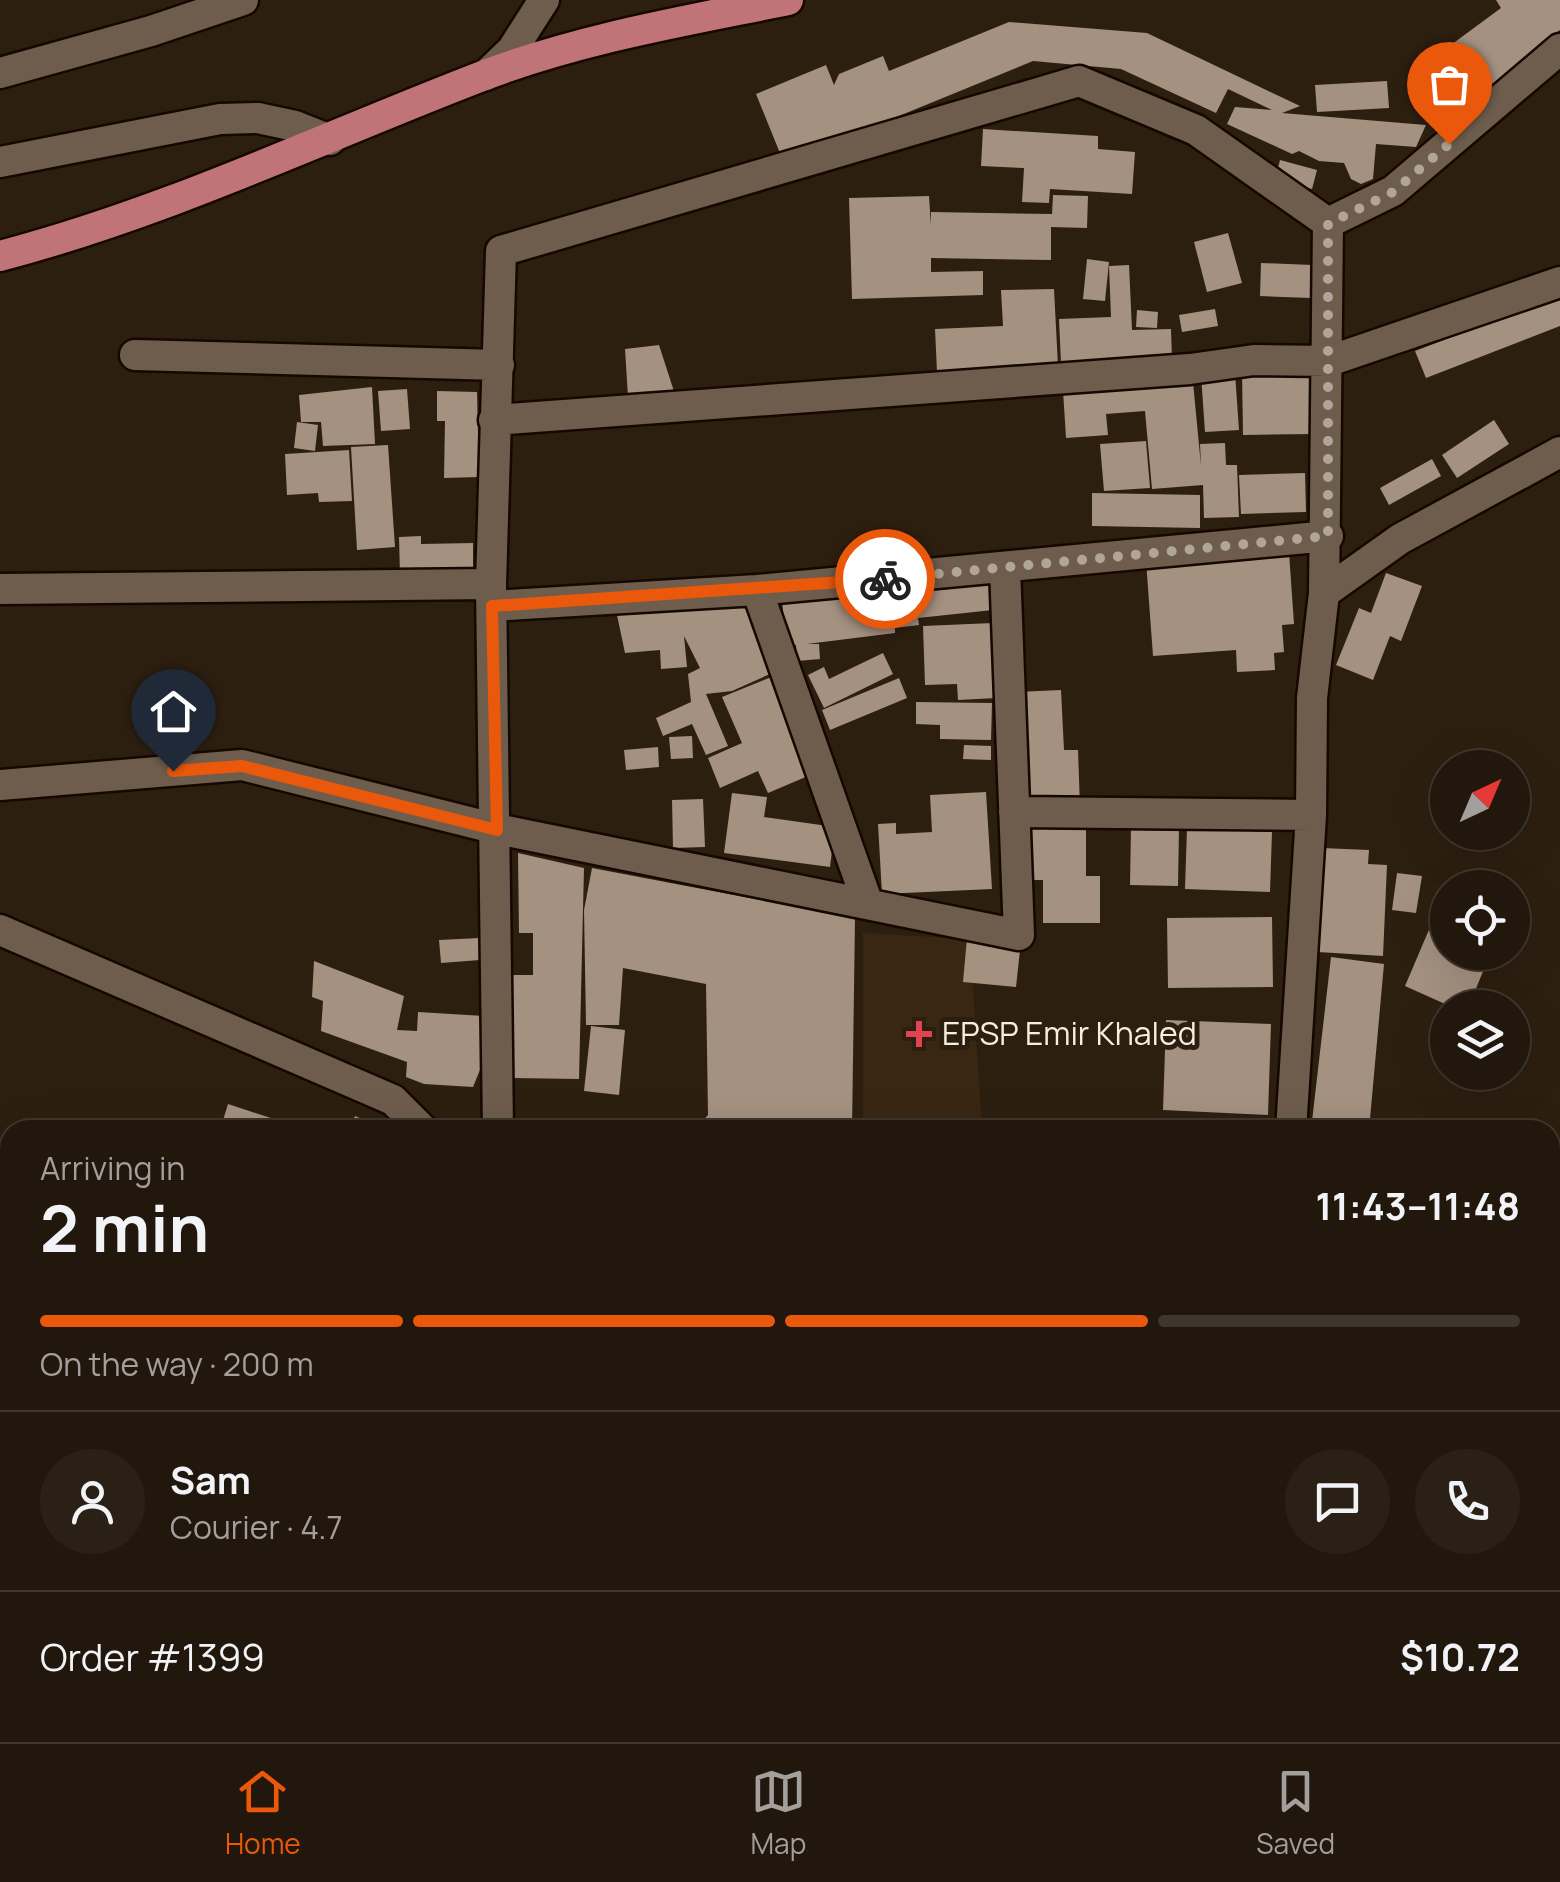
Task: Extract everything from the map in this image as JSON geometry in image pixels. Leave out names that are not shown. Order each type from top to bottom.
[{"type":"main road","points":[[0,256],[98,230],[486,75],[592,40],[788,0]]},
{"type":"street","points":[[0,72],[151,31],[243,0]]},
{"type":"street","points":[[486,75],[512,50],[544,0]]},
{"type":"street","points":[[1328,224],[1393,192],[1560,49]]},
{"type":"street","points":[[498,1120],[491,595],[501,251],[1080,80],[1196,130],[1328,224]]},
{"type":"street","points":[[0,162],[220,119],[258,118],[296,126],[330,140]]},
{"type":"street","points":[[1292,1120],[1311,815],[1312,698],[1328,536],[1328,224]]},
{"type":"street","points":[[494,420],[1190,370],[1254,360],[1329,361],[1560,282]]},
{"type":"street","points":[[136,356],[499,365]]},
{"type":"street","points":[[1324,593],[1400,538],[1560,452]]},
{"type":"street","points":[[0,590],[491,595],[757,590],[1328,536]]},
{"type":"street","points":[[0,785],[242,766],[497,830],[1018,935],[1005,568]]},
{"type":"street","points":[[757,590],[868,904]]},
{"type":"street","points":[[1014,812],[1311,815]]},
{"type":"street","points":[[0,930],[394,1100],[413,1120]]},
{"type":"shaded area","name":"EPSP Emir Khaled","points":[[863,933],[970,939],[981,1120],[863,1120]]},
{"type":"building","points":[[1496,0],[1560,0],[1560,30],[1542,43],[1549,52],[1466,113],[1435,71],[1428,77],[1421,67],[1501,8]]},
{"type":"building","points":[[1009,22],[1147,33],[1300,106],[1282,113],[1426,125],[1416,147],[1376,144],[1373,179],[1361,184],[1351,179],[1344,163],[1319,161],[1299,151],[1292,154],[1227,124],[1235,107],[1272,110],[1228,89],[1216,113],[1121,69],[1033,61],[784,163],[756,94],[826,65],[834,85],[839,74],[883,56],[889,71]]},
{"type":"building","points":[[1387,81],[1389,108],[1317,112],[1315,85]]},
{"type":"building","points":[[983,129],[1098,136],[1098,149],[1135,152],[1132,194],[1050,189],[1049,203],[1022,202],[1024,168],[981,166]]},
{"type":"building","points":[[1280,160],[1317,170],[1312,189],[1275,180]]},
{"type":"building","points":[[1053,195],[1088,196],[1087,228],[1051,227],[1051,260],[931,258],[931,272],[983,271],[983,295],[852,299],[849,198],[929,196],[931,226],[931,212],[1052,214]]},
{"type":"building","points":[[1228,233],[1242,283],[1207,292],[1194,242]]},
{"type":"building","points":[[1087,259],[1109,262],[1105,301],[1083,299]]},
{"type":"building","points":[[1261,263],[1312,265],[1310,298],[1260,296]]},
{"type":"building","points":[[1129,265],[1132,330],[1171,329],[1172,359],[1061,364],[1059,319],[1111,317],[1109,266]]},
{"type":"building","points":[[1054,289],[1058,366],[937,372],[935,329],[1003,326],[1001,290]]},
{"type":"building","points":[[1560,295],[1560,326],[1426,378],[1415,351]]},
{"type":"building","points":[[1215,309],[1218,326],[1182,332],[1179,315]]},
{"type":"building","points":[[1137,310],[1158,312],[1157,328],[1136,327]]},
{"type":"building","points":[[659,345],[680,410],[629,413],[625,349]]},
{"type":"building","points":[[1312,371],[1313,434],[1243,435],[1242,372]]},
{"type":"building","points":[[1235,373],[1239,430],[1205,432],[1201,375]]},
{"type":"building","points":[[1193,382],[1201,466],[1200,444],[1225,443],[1226,465],[1237,465],[1239,517],[1204,518],[1203,485],[1152,489],[1145,411],[1106,414],[1108,435],[1066,438],[1063,390]]},
{"type":"building","points":[[372,387],[375,444],[323,446],[321,422],[301,422],[299,395]]},
{"type":"building","points":[[407,389],[410,429],[381,431],[378,391]]},
{"type":"building","points":[[437,391],[477,392],[479,477],[444,478],[445,421],[437,421]]},
{"type":"building","points":[[1494,420],[1509,444],[1457,478],[1442,455]]},
{"type":"building","points":[[297,422],[318,425],[315,451],[294,448]]},
{"type":"building","points":[[1146,441],[1150,488],[1104,491],[1100,444]]},
{"type":"building","points":[[388,445],[395,547],[357,550],[351,447]]},
{"type":"building","points":[[349,450],[352,501],[319,502],[318,493],[287,495],[285,454]]},
{"type":"building","points":[[1432,459],[1441,476],[1389,505],[1380,488]]},
{"type":"building","points":[[1305,473],[1306,512],[1241,514],[1239,475]]},
{"type":"building","points":[[1092,493],[1200,495],[1200,528],[1092,526]]},
{"type":"building","points":[[421,536],[421,544],[473,543],[473,574],[400,575],[399,537]]},
{"type":"building","points":[[1289,552],[1294,624],[1282,625],[1284,652],[1274,653],[1275,670],[1237,672],[1236,650],[1153,656],[1146,561]]},
{"type":"building","points":[[1386,573],[1422,586],[1401,641],[1390,636],[1373,680],[1336,665],[1359,608],[1371,613]]},
{"type":"building","points":[[989,576],[993,610],[918,618],[919,625],[895,628],[895,633],[807,644],[819,644],[820,659],[797,661],[796,645],[787,647],[782,601]]},
{"type":"building","points":[[745,598],[779,670],[732,691],[706,694],[728,746],[706,755],[692,724],[663,736],[656,718],[691,702],[688,674],[700,668],[684,636],[687,667],[661,669],[660,650],[625,653],[617,615],[635,606]]},
{"type":"building","points":[[993,623],[996,698],[958,700],[957,684],[925,685],[923,626]]},
{"type":"building","points":[[883,653],[893,674],[824,708],[808,675],[824,667],[829,679]]},
{"type":"building","points":[[774,676],[815,773],[768,793],[758,771],[720,788],[708,758],[742,743],[722,697]]},
{"type":"building","points":[[899,678],[907,698],[830,730],[822,710]]},
{"type":"building","points":[[1061,690],[1064,750],[1078,750],[1080,807],[1022,809],[1017,692]]},
{"type":"building","points":[[916,702],[992,703],[991,740],[940,739],[940,725],[916,724]]},
{"type":"building","points":[[692,736],[693,758],[671,759],[669,737]]},
{"type":"building","points":[[964,745],[991,746],[991,760],[963,759]]},
{"type":"building","points":[[658,747],[659,767],[626,770],[624,750]]},
{"type":"building","points":[[986,792],[992,889],[882,894],[878,824],[896,823],[896,834],[932,832],[930,795]]},
{"type":"building","points":[[732,793],[767,797],[764,817],[835,827],[830,867],[724,853]]},
{"type":"building","points":[[703,799],[705,847],[673,848],[672,800]]},
{"type":"building","points":[[1131,827],[1179,828],[1178,886],[1130,885]]},
{"type":"building","points":[[1027,828],[1086,828],[1086,876],[1100,876],[1100,923],[1043,923],[1043,880],[1027,880]]},
{"type":"building","points":[[1187,828],[1272,832],[1270,892],[1185,889]]},
{"type":"building","points":[[1322,848],[1369,850],[1368,864],[1387,865],[1383,956],[1318,952]]},
{"type":"building","points":[[518,853],[584,868],[579,1079],[512,1078],[512,975],[533,975],[533,933],[519,933]]},
{"type":"building","points":[[592,868],[855,918],[852,1120],[703,1120],[708,1115],[706,984],[623,968],[619,1025],[586,1025],[584,910]]},
{"type":"building","points":[[1397,873],[1422,876],[1416,913],[1392,910]]},
{"type":"building","points":[[1272,917],[1273,987],[1168,988],[1167,918]]},
{"type":"building","points":[[968,927],[1022,932],[1016,987],[963,982]]},
{"type":"building","points":[[1430,927],[1430,970],[1484,970],[1475,990],[1430,990],[1430,997],[1405,986]]},
{"type":"building","points":[[479,938],[480,960],[441,963],[439,940]]},
{"type":"building","points":[[1331,957],[1384,964],[1370,1120],[1312,1120]]},
{"type":"building","points":[[314,961],[404,996],[397,1030],[417,1031],[418,1012],[484,1016],[482,1065],[473,1087],[424,1084],[406,1077],[407,1062],[321,1031],[323,1001],[312,997]]},
{"type":"building","points":[[1166,1020],[1271,1024],[1268,1115],[1163,1110]]},
{"type":"building","points":[[591,1026],[625,1030],[619,1095],[584,1091]]},
{"type":"building","points":[[228,1104],[277,1120],[223,1120]]},
{"type":"way so far","points":[[885,579],[1328,536],[1328,224],[1393,192],[1449,144]]},
{"type":"place","name":"EPSP Emir Khaled","points":[[919,1034]]},
{"type":"route","points":[[173,771],[242,766],[438,812],[497,830],[492,606],[885,579]]}]
